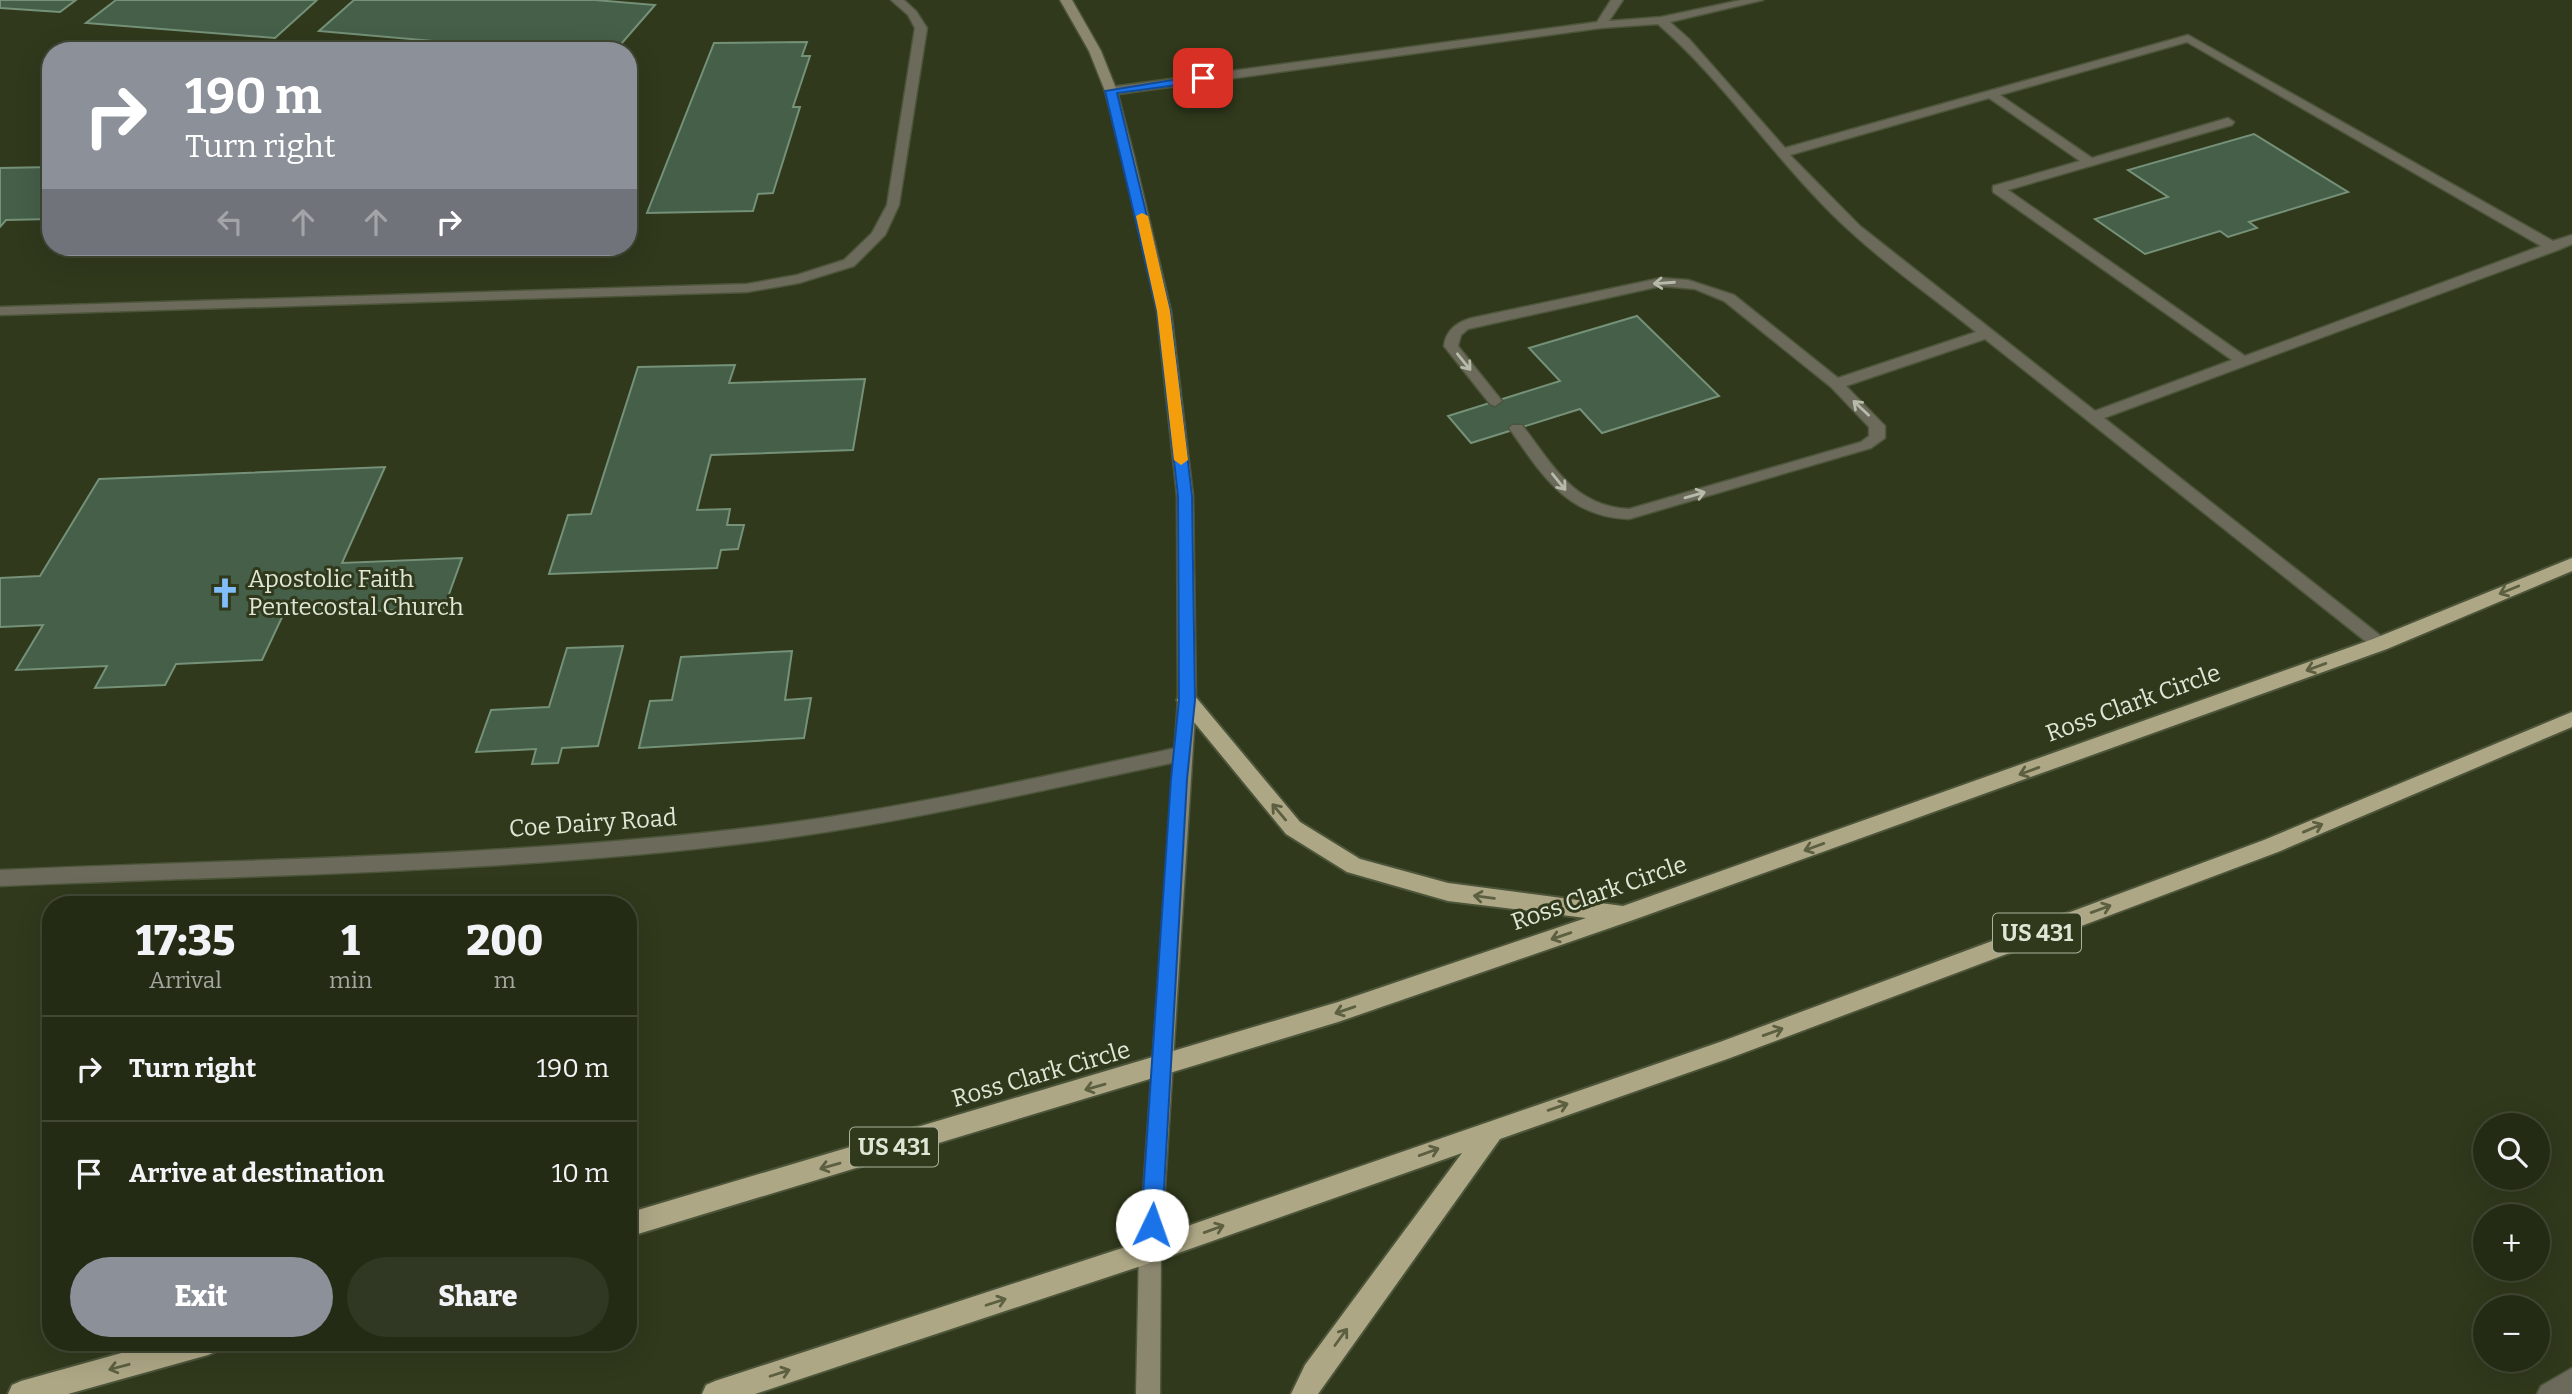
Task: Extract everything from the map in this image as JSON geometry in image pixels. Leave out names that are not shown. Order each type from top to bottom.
[{"type":"highway","name":"Ross Clark Circle","points":[[637,1222],[1160,1068],[1338,1012],[1625,914],[2380,644],[2572,564]]},
{"type":"highway","points":[[1187,700],[1293,828],[1354,866],[1448,892],[1625,914]]},
{"type":"highway","name":"US 431","points":[[715,1394],[1150,1251],[1722,1051],[2271,846],[2572,719]]},
{"type":"highway","points":[[1304,1394],[1314,1374],[1494,1129]]},
{"type":"highway","points":[[21,1394],[176,1351]]},
{"type":"main road","points":[[1066,0],[1096,51],[1111,91],[1164,311],[1185,496],[1187,700],[1160,1068],[1150,1251],[1148,1394]]},
{"type":"street","points":[[0,311],[747,288],[799,279],[849,263],[878,235],[893,205],[920,28],[912,12],[897,0]]},
{"type":"street","points":[[1601,25],[1617,0]]},
{"type":"street","points":[[1111,91],[1601,25],[1661,20],[1757,0]]},
{"type":"street","points":[[1661,20],[1685,41],[1782,153],[1855,229],[2380,644]]},
{"type":"street","points":[[1782,153],[2188,38],[2553,247]]},
{"type":"street","points":[[1989,93],[2090,162]]},
{"type":"street","points":[[2228,122],[1998,189],[2243,361]]},
{"type":"street","points":[[2093,416],[2572,239]]},
{"type":"street","points":[[1495,401],[1451,346],[1452,337],[1458,328],[1472,322],[1661,282],[1693,284],[1729,298],[1836,384],[1877,426],[1877,438],[1866,445],[1629,514],[1607,514],[1585,508],[1573,498],[1517,428]]},
{"type":"street","points":[[1836,384],[1987,333]]},
{"type":"street","name":"Coe Dairy Road","points":[[0,878],[583,850],[707,840],[846,821],[1181,754]]},
{"type":"street","points":[[2549,1394],[2572,1380]]},
{"type":"building","points":[[0,0],[76,0],[60,12],[0,8]]},
{"type":"building","points":[[116,0],[317,0],[275,38],[86,23]]},
{"type":"building","points":[[354,0],[595,0],[655,5],[623,42],[444,42],[319,31]]},
{"type":"building","points":[[807,42],[802,56],[810,56],[793,107],[800,107],[773,193],[758,194],[753,211],[647,213],[714,43]]},
{"type":"building","points":[[2254,134],[2348,192],[2249,222],[2257,228],[2228,237],[2220,231],[2145,254],[2095,219],[2168,197],[2128,170]]},
{"type":"building","points":[[42,167],[42,219],[6,220],[0,227],[0,168]]},
{"type":"building","points":[[1637,316],[1719,396],[1602,433],[1580,409],[1471,443],[1448,416],[1560,381],[1529,348]]},
{"type":"building","points":[[735,365],[729,383],[865,379],[853,450],[711,455],[697,510],[730,509],[727,525],[744,525],[738,549],[721,550],[717,568],[549,574],[568,515],[591,514],[638,367]]},
{"type":"building","name":"Apostolic Faith Pentecostal Church","points":[[385,467],[342,563],[462,558],[444,608],[283,615],[262,660],[176,664],[165,685],[95,688],[107,666],[16,670],[43,625],[0,627],[0,578],[40,576],[99,479]]},
{"type":"building","points":[[623,646],[598,746],[562,748],[558,763],[532,764],[536,749],[476,752],[491,710],[549,707],[567,648]]},
{"type":"building","points":[[792,651],[785,700],[811,698],[804,738],[639,748],[650,701],[672,700],[681,657]]},
{"type":"slow traffic","points":[[1142,216],[1164,311],[1181,460]]},
{"type":"place","name":"Apostolic Faith Pentecostal Church","points":[[225,593]]},
{"type":"route","points":[[1152,1225],[1179,779],[1187,700],[1185,496],[1164,311],[1111,91],[1203,78]]}]
